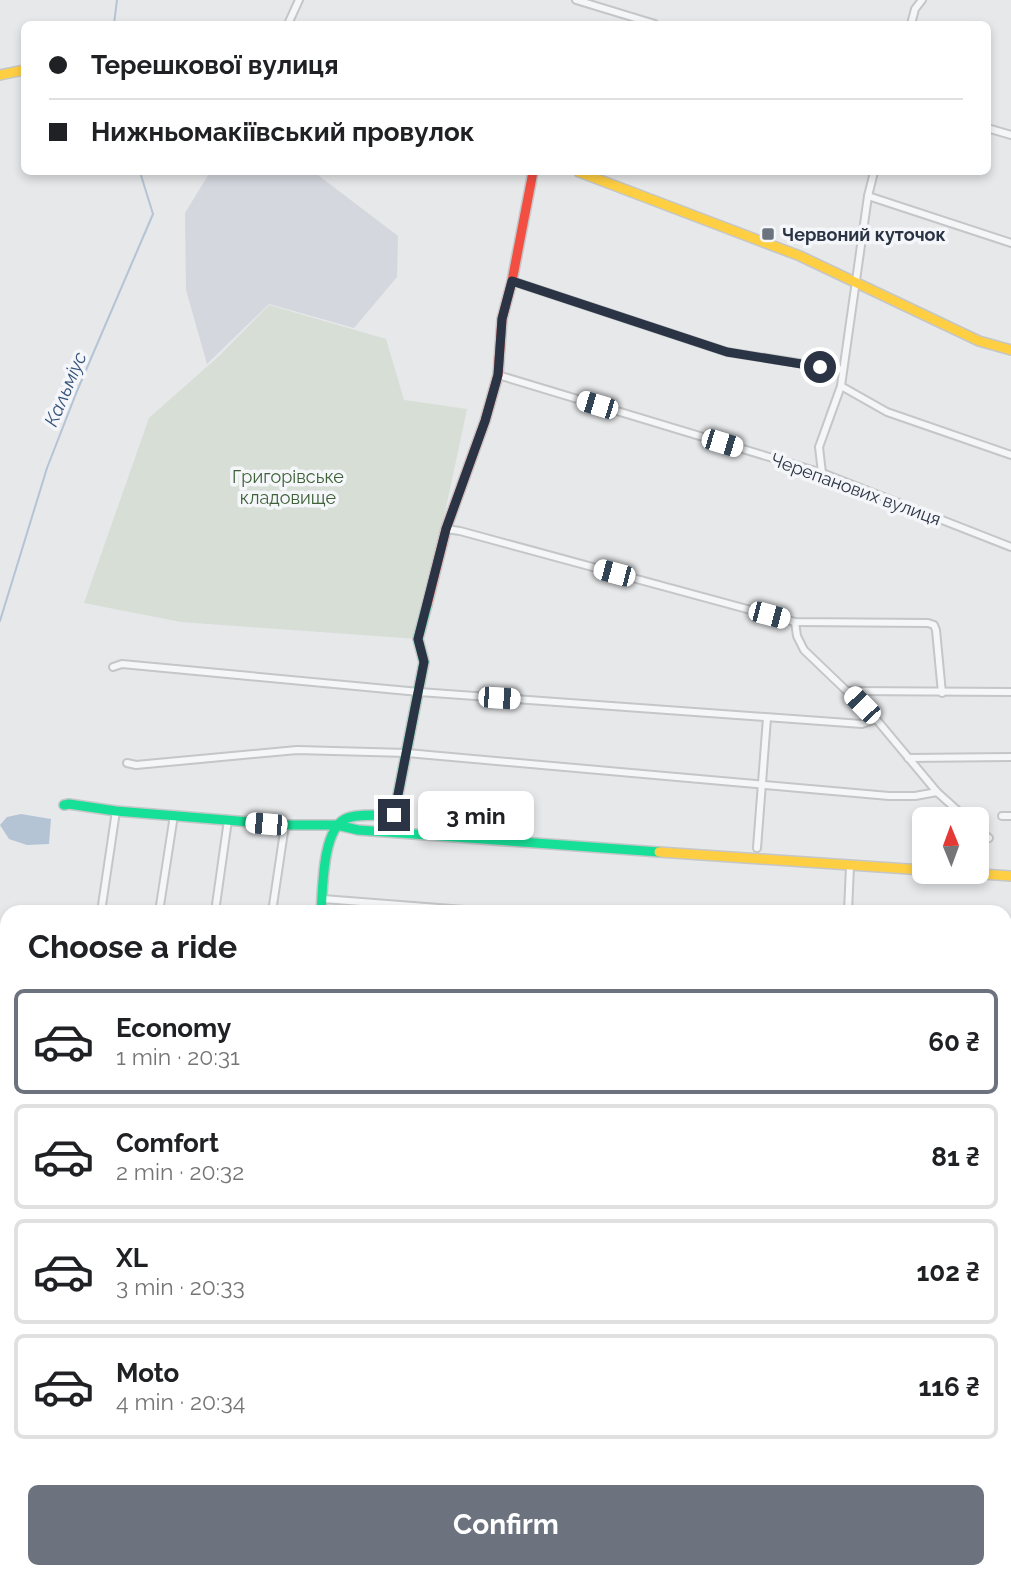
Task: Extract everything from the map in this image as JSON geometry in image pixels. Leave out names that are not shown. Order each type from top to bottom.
[{"type":"street","points":[[289,21],[299,0]]},
{"type":"street","points":[[576,0],[645,21]]},
{"type":"street","points":[[912,21],[915,9],[922,0]]},
{"type":"street","points":[[0,75],[21,71]]},
{"type":"street","points":[[991,129],[1011,135]]},
{"type":"street","points":[[322,905],[331,837],[337,825],[344,819],[394,815],[424,662],[418,639],[446,529],[485,421],[498,375],[502,319],[532,175]]},
{"type":"street","points":[[587,175],[800,256],[979,341],[1011,350]]},
{"type":"street","points":[[822,473],[819,447],[841,386],[873,175]]},
{"type":"street","points":[[868,197],[1011,243]]},
{"type":"street","points":[[512,281],[727,352],[843,370]]},
{"type":"street","name":"Черепанових вулиця","points":[[498,375],[822,473],[1011,547]]},
{"type":"street","points":[[841,386],[887,412],[1011,455]]},
{"type":"street","points":[[446,529],[795,622],[928,623],[934,625],[936,630],[942,693]]},
{"type":"street","points":[[795,622],[797,636],[804,650],[876,719],[937,792],[954,807]]},
{"type":"street","points":[[113,667],[122,664],[419,692],[767,718],[862,724],[876,719]]},
{"type":"street","points":[[848,691],[1011,692]]},
{"type":"street","points":[[757,848],[767,718]]},
{"type":"street","points":[[127,763],[136,765],[297,750],[407,753],[889,796],[915,796],[937,792]]},
{"type":"street","points":[[908,758],[1011,757]]},
{"type":"street","points":[[64,805],[285,825],[337,825],[358,830],[1011,876]]},
{"type":"street","points":[[103,905],[116,811]]},
{"type":"street","points":[[160,905],[174,815]]},
{"type":"street","points":[[1002,816],[1011,816]]},
{"type":"street","points":[[216,905],[228,820]]},
{"type":"street","points":[[273,905],[285,825]]},
{"type":"street","points":[[848,905],[850,866]]},
{"type":"street","points":[[323,899],[400,905]]},
{"type":"shaded area","points":[[208,175],[318,175],[398,236],[397,277],[354,328],[269,304],[207,364],[186,290],[185,213]]},
{"type":"green space","name":"Григорівське кладовище","points":[[269,305],[386,339],[404,400],[467,409],[418,639],[181,622],[84,603],[149,418],[219,356]]},
{"type":"water","points":[[21,814],[51,819],[49,844],[27,845],[9,839],[0,825],[7,817]]},
{"type":"waterway","name":"Кальміус","points":[[114,21],[117,0]]},
{"type":"waterway","name":"Кальміус","points":[[0,621],[47,468],[153,214],[141,175]]},
{"type":"traffic: fast","points":[[321,905],[325,861],[337,825],[355,816],[394,815],[424,662],[418,639],[427,605]]},
{"type":"traffic: fast","points":[[64,805],[285,825],[337,825],[358,830],[659,852]]},
{"type":"traffic: slow","points":[[0,75],[21,71]]},
{"type":"traffic: slow","points":[[587,175],[800,256],[979,341],[1011,350]]},
{"type":"traffic: slow","points":[[659,852],[1011,876]]},
{"type":"traffic: jam","points":[[427,605],[446,529],[485,421],[498,375],[502,319],[532,175]]},
{"type":"place","name":"Червоний куточок","points":[[768,234]]},
{"type":"route","points":[[394,815],[424,662],[418,639],[446,529],[485,421],[498,375],[502,319],[512,281],[727,352],[820,367]]}]
